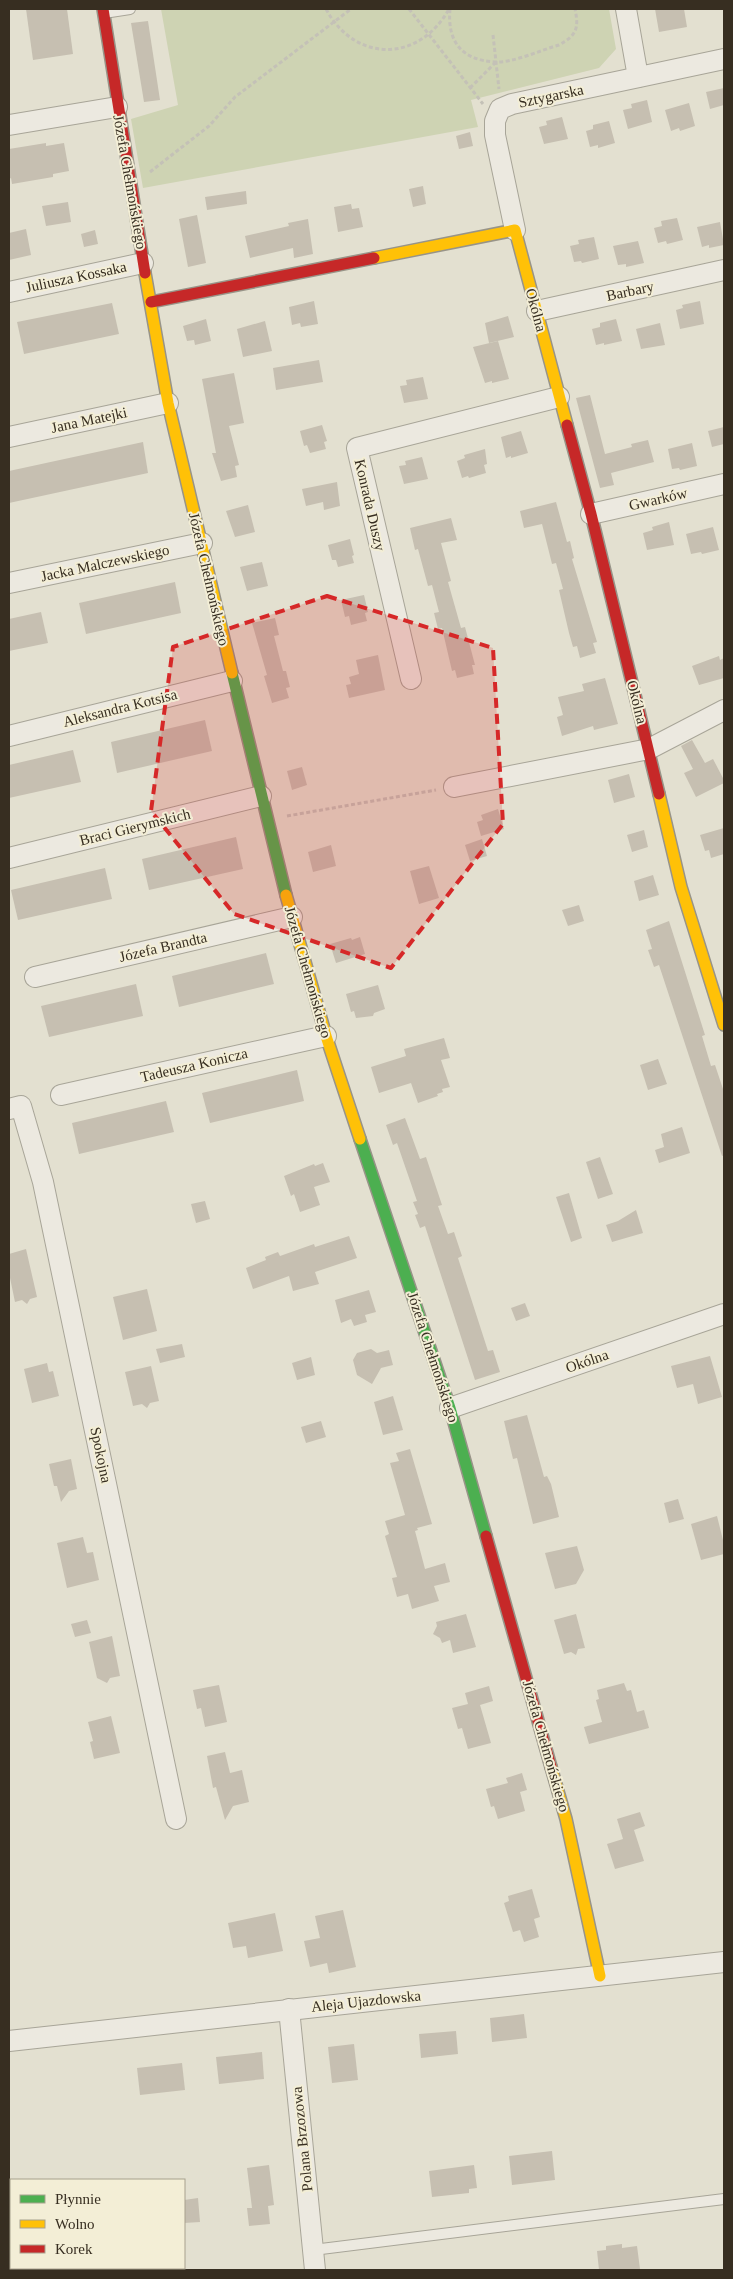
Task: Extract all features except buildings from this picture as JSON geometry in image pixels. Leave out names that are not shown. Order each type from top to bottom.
[{"type":"street","points":[[626,9],[638,77]]},
{"type":"street","name":"Józefa Chełmońskiego","points":[[103,11],[130,188],[168,403],[266,819],[326,1036],[450,1408],[566,1819],[600,1976]]},
{"type":"street","name":"Sztygarska","points":[[498,115],[512,104],[724,59]]},
{"type":"street","name":"Józefa Chełmońskiego","points":[[9,126],[117,107]]},
{"type":"street","points":[[151,302],[514,230],[495,135],[498,115]]},
{"type":"street","name":"Okólna","points":[[514,230],[591,514],[681,887],[724,1025]]},
{"type":"street","name":"Juliusza Kossaka","points":[[9,292],[143,263]]},
{"type":"street","name":"Barbary","points":[[537,311],[724,270]]},
{"type":"street","name":"Konrada Duszy","points":[[411,679],[356,448],[559,397]]},
{"type":"street","name":"Jana Matejki","points":[[9,436],[168,403]]},
{"type":"street","name":"Gwarków","points":[[591,514],[724,484]]},
{"type":"street","name":"Jacka Malczewskiego","points":[[9,583],[202,543]]},
{"type":"street","name":"Aleksandra Kotsisa","points":[[9,736],[232,681]]},
{"type":"street","points":[[454,787],[649,749],[724,710]]},
{"type":"street","name":"Braci Gierymskich","points":[[9,858],[261,796]]},
{"type":"street","name":"Józefa Brandta","points":[[35,977],[292,917]]},
{"type":"street","name":"Tadeusza Konicza","points":[[62,1094],[326,1036]]},
{"type":"street","name":"Spokojna","points":[[9,1109],[22,1106],[45,1192],[176,1819]]},
{"type":"street","name":"Okólna","points":[[450,1408],[724,1314]]},
{"type":"street","name":"Aleja Ujazdowska","points":[[9,2041],[724,1962]]},
{"type":"street","name":"Polana Brzozowa","points":[[288,2009],[315,2270]]},
{"type":"lane","points":[[103,11],[130,9]]},
{"type":"lane","points":[[313,2250],[724,2199]]},
{"type":"path","points":[[326,9],[334,24],[350,38],[369,47],[390,50],[411,46],[430,35],[442,23],[450,9]]},
{"type":"path","points":[[130,188],[209,126],[234,97],[352,9]]},
{"type":"path","points":[[409,9],[470,88],[498,115]]},
{"type":"path","points":[[450,9],[450,33],[455,43],[471,56],[496,62],[559,45],[566,41],[572,36],[577,25],[575,9]]},
{"type":"path","points":[[493,35],[498,115]]},
{"type":"path","points":[[470,88],[496,62]]},
{"type":"path","points":[[266,819],[454,787]]},
{"type":"highlighted area","points":[[327,596],[493,648],[503,824],[391,968],[234,914],[151,811],[173,647]]},
{"type":"green space","points":[[161,9],[609,9],[616,49],[599,68],[471,100],[478,127],[143,188],[131,119],[178,105]]},
{"type":"traffic: fast","points":[[232,673],[286,895]]},
{"type":"traffic: fast","points":[[360,1139],[450,1408],[486,1536]]},
{"type":"traffic: slow","points":[[374,258],[515,230],[567,425]]},
{"type":"traffic: slow","points":[[145,273],[168,403],[232,673]]},
{"type":"traffic: slow","points":[[659,794],[681,887],[724,1025]]},
{"type":"traffic: slow","points":[[286,895],[326,1036],[360,1139]]},
{"type":"traffic: slow","points":[[551,1767],[566,1819],[600,1976]]},
{"type":"traffic: jam","points":[[103,9],[145,273]]},
{"type":"traffic: jam","points":[[151,302],[374,258]]},
{"type":"traffic: jam","points":[[567,425],[591,514],[659,794]]},
{"type":"traffic: jam","points":[[486,1536],[551,1767]]}]
